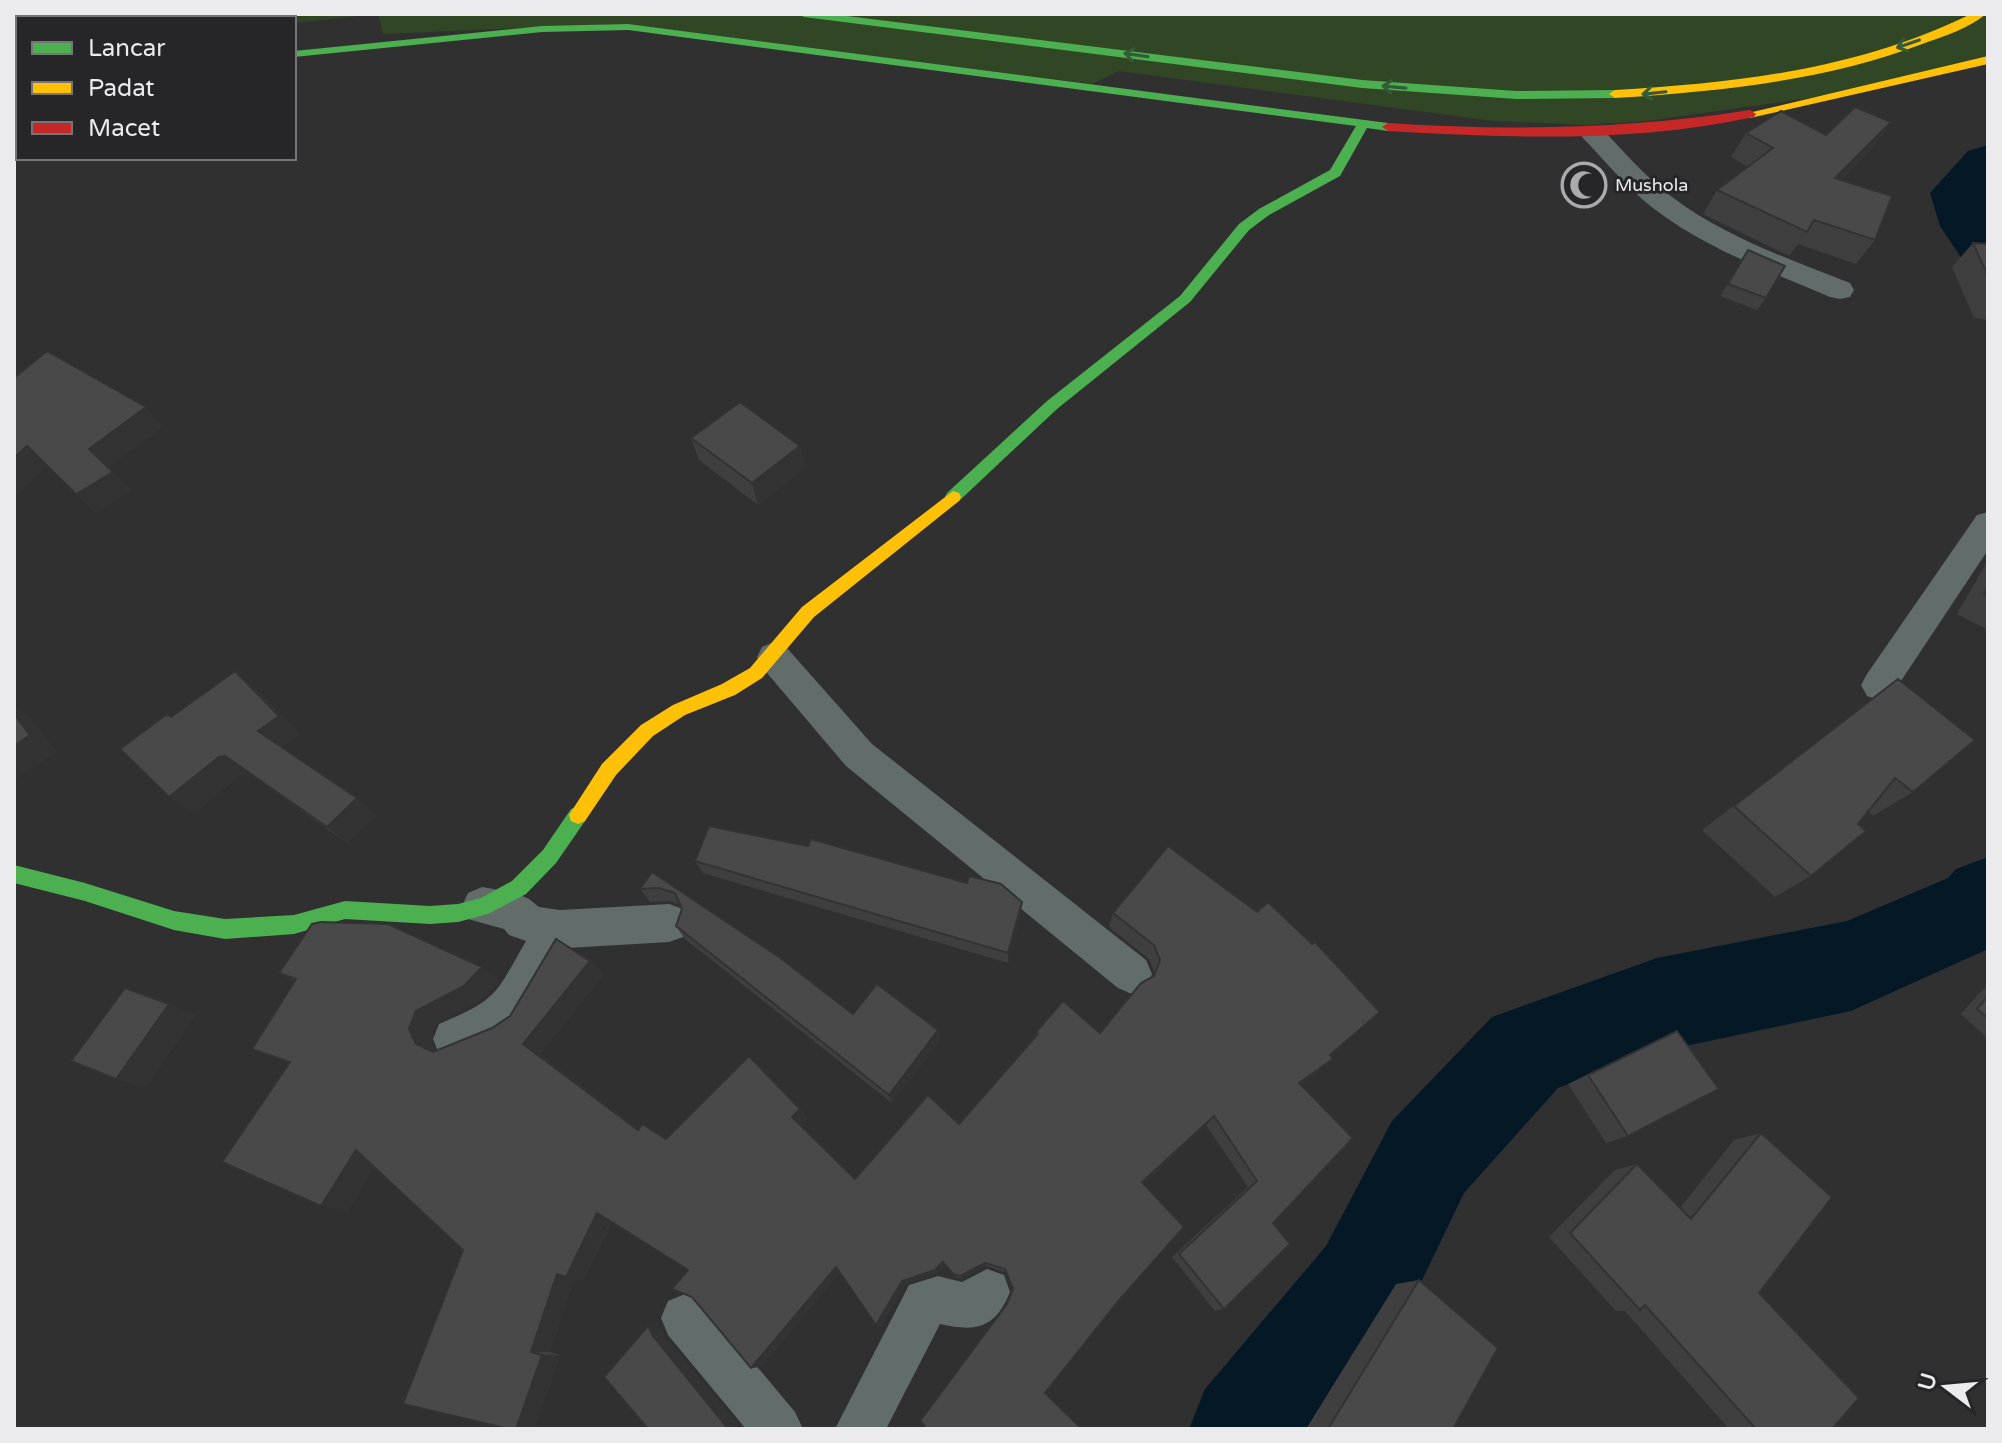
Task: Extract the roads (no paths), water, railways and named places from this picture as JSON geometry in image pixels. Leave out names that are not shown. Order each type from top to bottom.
[{"type":"main road","points":[[804,14],[1355,84],[1504,97],[1569,98],[1669,92],[1783,77],[1912,44],[1980,14]]},
{"type":"main road","points":[[296,54],[542,29],[617,27],[930,64],[1363,125],[1483,134],[1649,130],[1760,112],[1988,60]]},
{"type":"main road","points":[[14,874],[106,898],[172,922],[244,929],[308,922],[344,910],[431,915],[463,912],[526,886],[568,834],[603,775],[646,728],[680,709],[732,689],[774,657],[792,627],[808,612],[922,525],[1052,405],[1185,299],[1204,280],[1243,227],[1255,217],[1335,173],[1363,125]]},
{"type":"street","points":[[1592,133],[1652,194],[1686,220],[1756,255],[1840,290]]},
{"type":"street","points":[[1879,685],[1988,524]]},
{"type":"street","points":[[774,657],[859,755],[1132,974]]},
{"type":"street","points":[[482,906],[515,912],[516,918],[527,926],[556,928],[669,923]]},
{"type":"street","points":[[454,1039],[494,1022],[510,1010],[556,928]]},
{"type":"street","points":[[860,1429],[926,1302],[938,1300],[969,1307],[987,1292]]},
{"type":"street","points":[[685,1318],[778,1429]]},
{"type":"waterway","points":[[1988,163],[1960,193],[1970,226],[1988,251]]},
{"type":"waterway","points":[[1245,1429],[1364,1284],[1428,1157],[1526,1051],[1657,1005],[1851,966],[1980,908],[1988,899]]},
{"type":"place","name":"Mushola","points":[[1584,185]]}]
